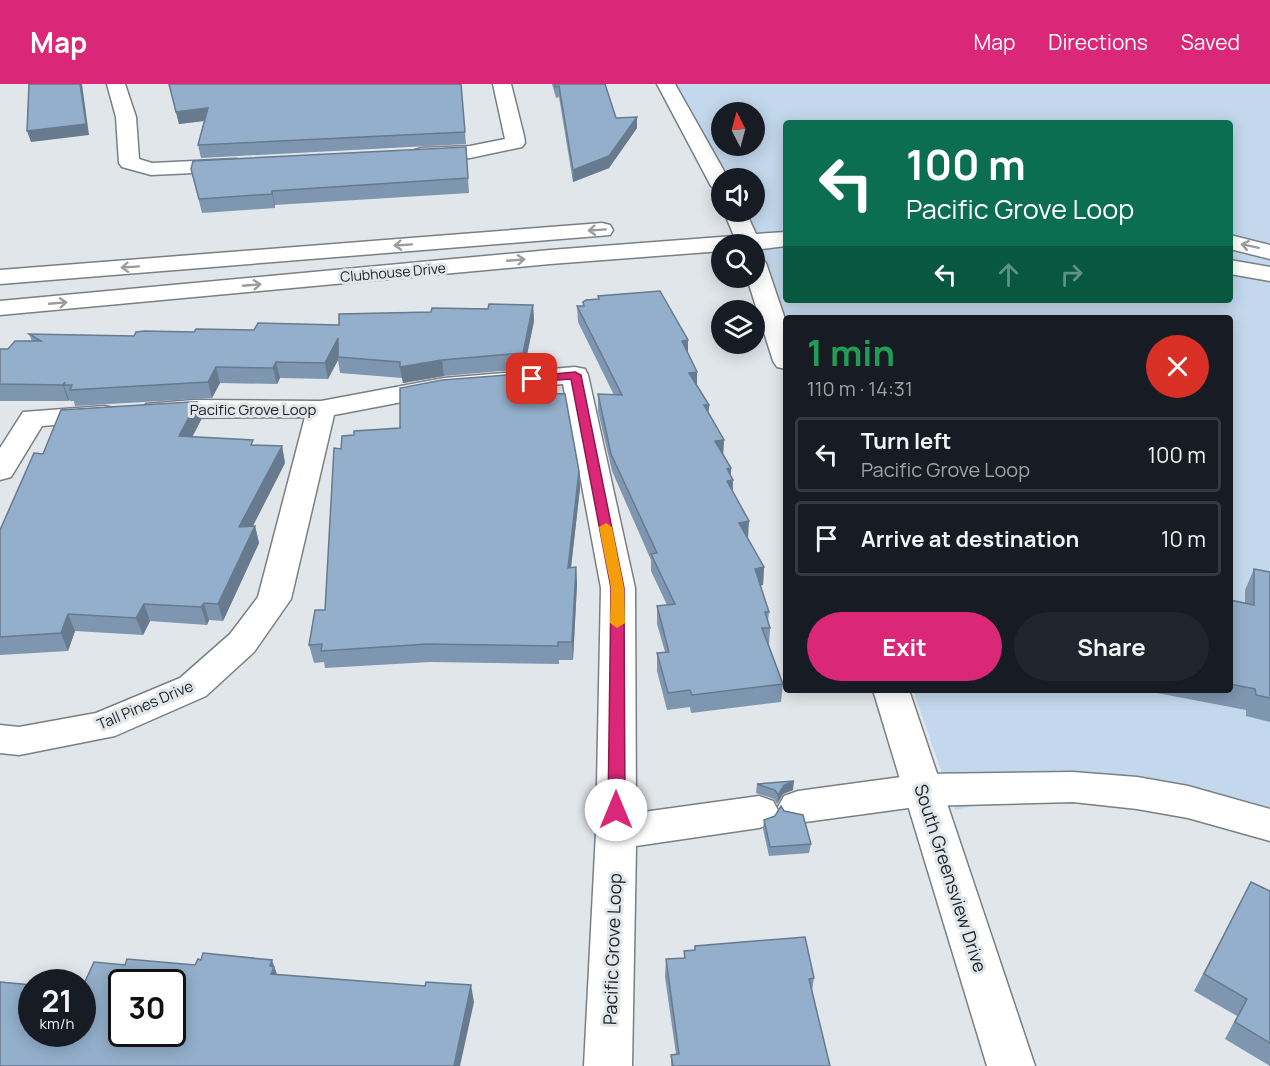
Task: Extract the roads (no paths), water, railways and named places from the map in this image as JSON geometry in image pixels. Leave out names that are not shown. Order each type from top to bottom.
[{"type":"street","points":[[116,84],[126,117],[129,163],[151,169],[255,164]]},
{"type":"street","points":[[406,154],[470,152],[515,143],[514,128],[506,107],[502,84]]},
{"type":"street","points":[[666,84],[712,168]]},
{"type":"street","name":"Clubhouse Drive","points":[[0,277],[624,228]]},
{"type":"street","points":[[743,231],[783,352]]},
{"type":"street","name":"Clubhouse Drive","points":[[0,308],[743,231],[783,238]]},
{"type":"street","points":[[1233,243],[1270,252]]},
{"type":"street","points":[[1233,268],[1270,274]]},
{"type":"street","name":"Pacific Grove Loop","points":[[0,471],[33,418],[194,408],[321,409],[444,386],[575,375],[618,588],[616,832],[608,1066]]},
{"type":"street","name":"Tall Pines Drive","points":[[0,739],[19,741],[102,726],[193,687],[242,643],[274,598],[321,409]]},
{"type":"street","name":"South Greensview Drive","points":[[892,693],[1011,1066]]},
{"type":"street","points":[[616,832],[923,790],[1074,787],[1137,793],[1188,802],[1270,825]]}]
